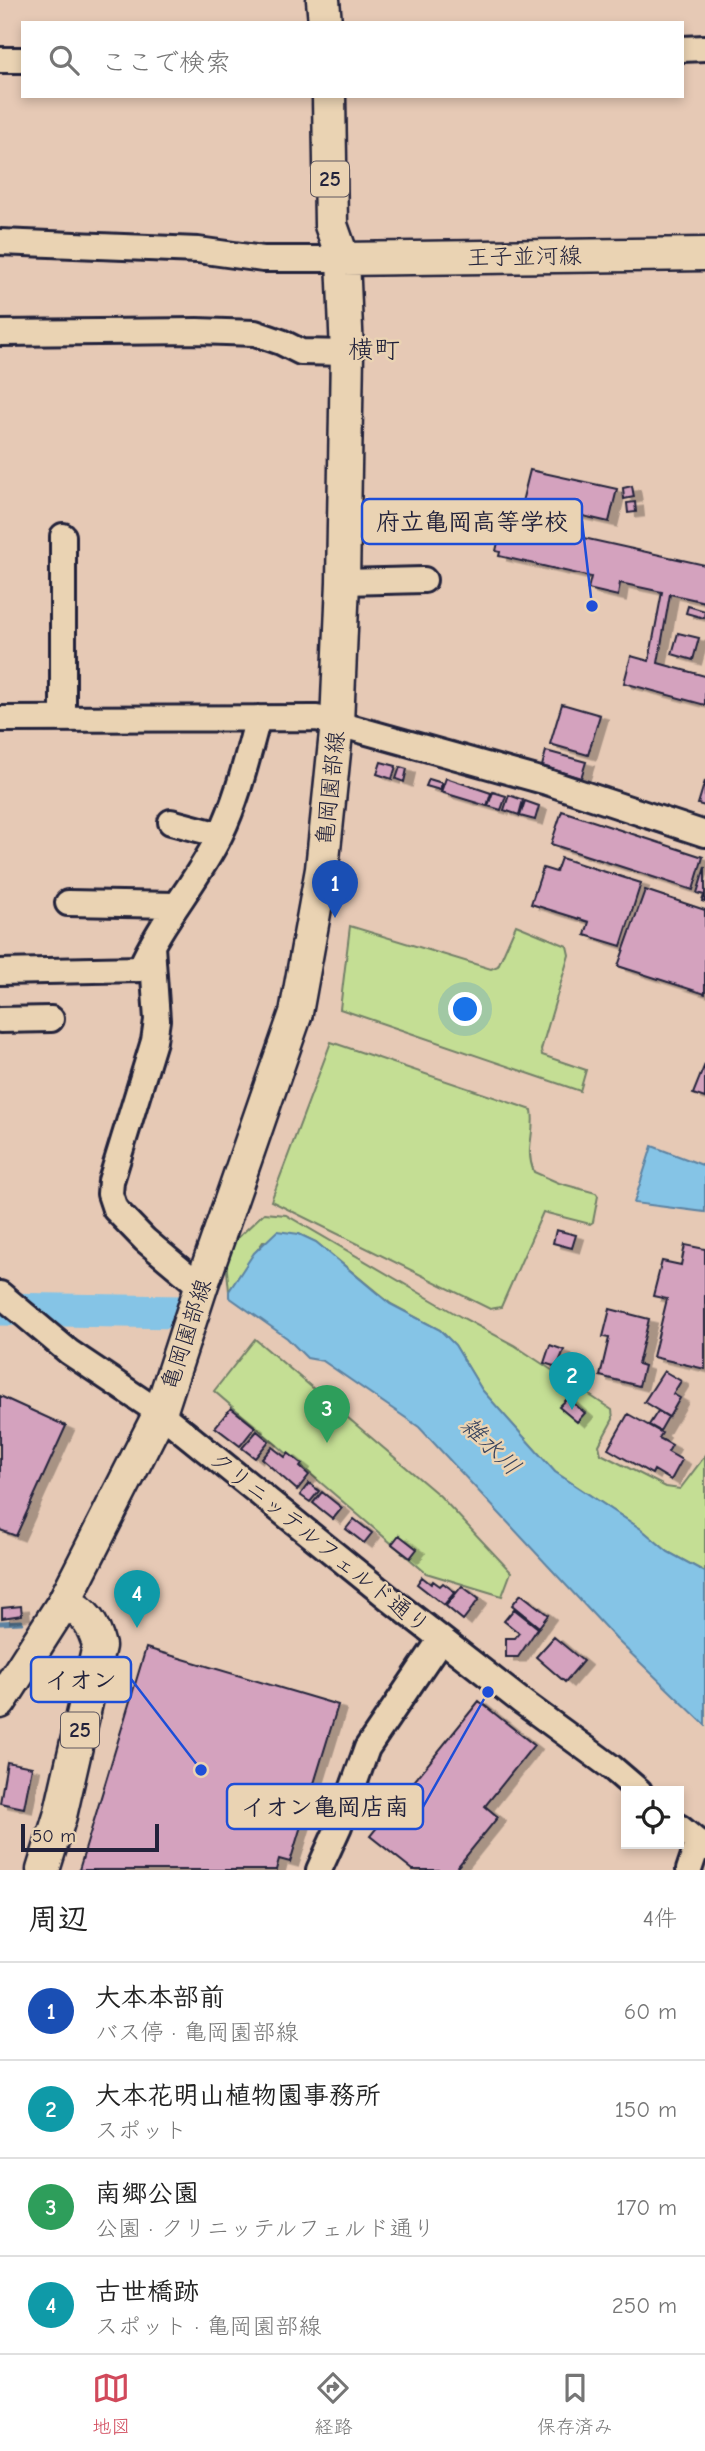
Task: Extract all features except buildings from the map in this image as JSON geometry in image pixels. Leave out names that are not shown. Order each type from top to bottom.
[{"type":"main road","points":[[323,0],[325,21]]},
{"type":"main road","name":"亀岡園部線","points":[[0,1702],[64,1602],[160,1413],[296,1013],[322,869],[337,723],[343,582],[347,353],[343,259],[331,225],[330,98]]},
{"type":"main road","name":"王子並河線","points":[[343,259],[705,254]]},
{"type":"main road","name":"25","points":[[43,1870],[60,1816],[99,1646],[96,1632],[89,1620],[77,1608],[64,1602]]},
{"type":"street","points":[[684,49],[705,48]]},
{"type":"street","points":[[0,60],[21,60]]},
{"type":"street","points":[[0,242],[198,250],[264,259],[343,259]]},
{"type":"street","points":[[0,333],[255,333],[301,352],[347,353]]},
{"type":"street","points":[[63,536],[63,719]]},
{"type":"street","points":[[343,582],[425,580]]},
{"type":"street","points":[[0,972],[141,969],[152,942],[220,835],[242,779],[258,718]]},
{"type":"street","points":[[0,719],[317,718],[547,782],[705,834]]},
{"type":"street","points":[[171,822],[220,835]]},
{"type":"street","points":[[68,903],[176,905]]},
{"type":"street","points":[[152,942],[157,1020],[155,1041],[111,1181],[110,1194],[115,1209],[145,1240],[201,1287]]},
{"type":"street","points":[[0,1020],[51,1019]]},
{"type":"street","name":"クリニッテルフェルド通り","points":[[0,1294],[69,1352],[160,1413],[441,1639],[633,1786]]},
{"type":"street","points":[[318,1870],[339,1826],[367,1748],[441,1639]]},
{"type":"street","points":[[684,1831],[701,1846],[689,1870]]},
{"type":"green space","points":[[516,925],[567,946],[569,955],[541,1050],[542,1055],[586,1070],[580,1091],[340,1009],[350,926],[491,969],[498,966]]},
{"type":"green space","points":[[331,1042],[532,1110],[530,1156],[534,1172],[559,1183],[596,1193],[598,1196],[593,1222],[590,1224],[543,1212],[501,1307],[490,1309],[271,1201]]},
{"type":"green space","points":[[264,1213],[286,1215],[514,1345],[612,1410],[613,1419],[599,1445],[601,1454],[666,1487],[680,1489],[705,1456],[705,1572],[668,1552],[641,1529],[555,1472],[482,1390],[455,1345],[440,1330],[391,1304],[316,1242],[299,1234],[263,1242],[229,1291],[225,1250]]},
{"type":"green space","points":[[255,1339],[440,1496],[511,1572],[502,1596],[426,1573],[214,1391]]},
{"type":"water","points":[[652,1146],[705,1166],[705,1212],[634,1203]]},
{"type":"water","points":[[277,1231],[299,1234],[316,1242],[390,1304],[440,1330],[455,1345],[482,1390],[555,1472],[641,1529],[668,1552],[705,1572],[705,1725],[618,1641],[419,1427],[323,1361],[307,1358],[287,1338],[229,1297],[229,1291],[254,1253]]},
{"type":"waterway","name":"雑水川","points":[[0,1309],[181,1312]]},
{"type":"waterway","points":[[0,1623],[21,1622]]},
{"type":"place","name":"府立亀岡高等学校","points":[[592,606]]},
{"type":"place","name":"大本本部前","points":[[335,918]]},
{"type":"place","name":"大本花明山植物園事務所","points":[[572,1410]]},
{"type":"place","name":"南郷公園","points":[[327,1443]]},
{"type":"place","name":"古世橋跡","points":[[137,1628]]},
{"type":"place","name":"イオン亀岡店南","points":[[488,1692]]},
{"type":"place","name":"イオン","points":[[201,1770]]},
{"type":"district","name":"横町","points":[[374,349]]}]
